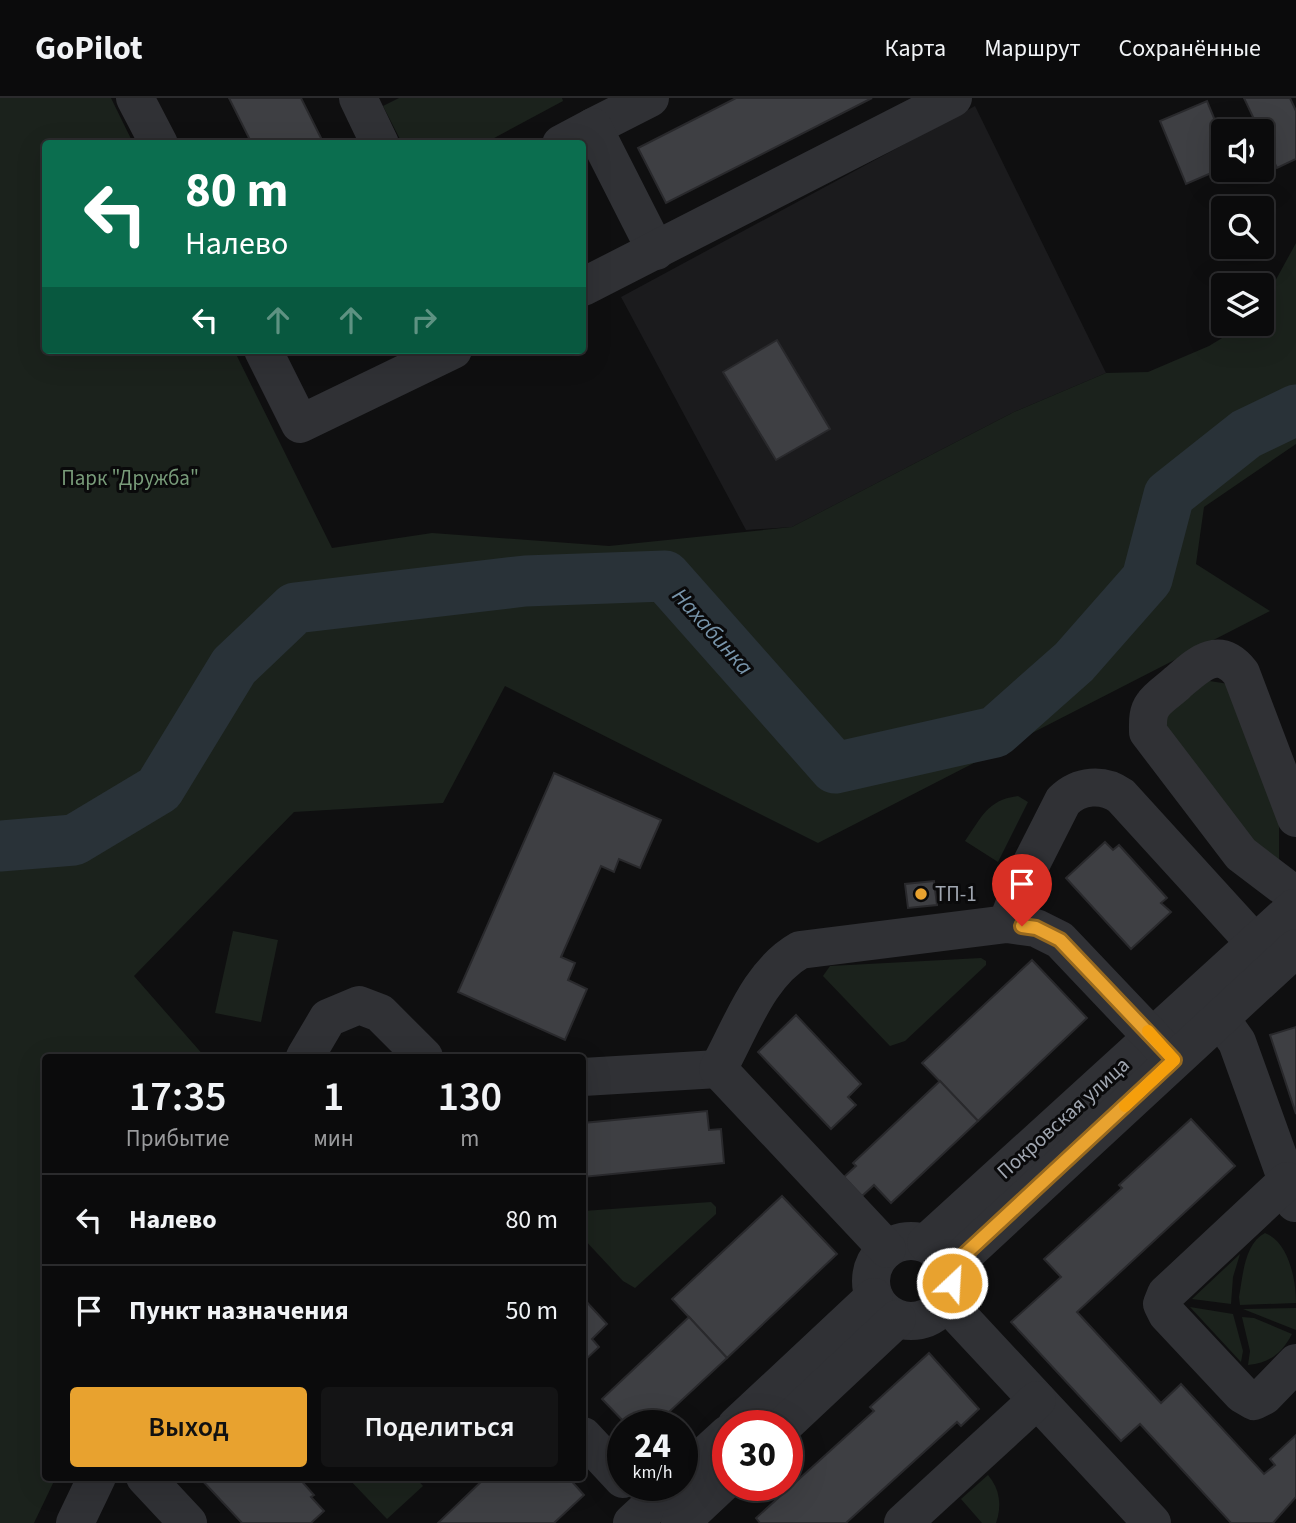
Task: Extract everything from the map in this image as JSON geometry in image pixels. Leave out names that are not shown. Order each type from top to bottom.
[{"type":"street","points":[[135,98],[157,140]]},
{"type":"street","points":[[358,98],[378,140]]},
{"type":"street","points":[[577,135],[650,98]]},
{"type":"street","points":[[586,286],[953,98]]},
{"type":"street","points":[[586,148],[656,251]]},
{"type":"street","points":[[265,354],[300,425],[445,354]]},
{"type":"street","points":[[1295,903],[1241,854],[1147,732],[1148,717],[1153,705],[1203,660],[1220,659],[1233,663],[1241,673],[1296,818]]},
{"type":"street","points":[[1007,924],[1024,878],[1063,801],[1071,793],[1100,787],[1111,789],[1121,796],[1255,943]]},
{"type":"street","name":"Покровская улица","points":[[885,1308],[912,1321],[927,1318],[941,1271],[1163,1048],[1255,943],[1295,903]]},
{"type":"street","points":[[718,1069],[769,976],[783,960],[800,950],[1007,924],[1036,928],[1060,940],[1163,1048]]},
{"type":"street","name":"Покровская улица","points":[[1163,1048],[1220,1018],[1296,948]]},
{"type":"street","points":[[307,1054],[328,1018],[359,1005],[380,1013],[421,1054]]},
{"type":"street","points":[[1220,1018],[1237,1042],[1291,1194],[1166,1294],[1161,1304],[1167,1314],[1242,1394],[1254,1401],[1264,1395],[1296,1363]]},
{"type":"street","points":[[586,1077],[718,1069]]},
{"type":"street","points":[[718,1069],[887,1249]]},
{"type":"street","points":[[885,1308],[871,1282],[873,1266],[887,1249],[910,1240],[941,1271],[1037,1400],[1140,1519]]},
{"type":"street","points":[[756,1410],[885,1308]]},
{"type":"street","points":[[797,1410],[885,1308]]},
{"type":"street","points":[[903,1523],[1037,1400]]},
{"type":"street","points":[[586,1439],[607,1462]]},
{"type":"street","points":[[698,1461],[712,1449]]},
{"type":"street","points":[[75,1523],[95,1481]]},
{"type":"street","points":[[149,1481],[188,1523]]},
{"type":"street","points":[[654,1508],[712,1484]]},
{"type":"shaded area","points":[[975,106],[1106,373],[1014,412],[792,527],[746,530],[621,297]]},
{"type":"green space","name":"Парк \"Дружба\"","points":[[0,98],[111,98],[132,140],[42,140],[42,354],[236,354],[332,548],[432,533],[609,546],[792,527],[1014,412],[1106,373],[1148,372],[1209,346],[1225,336],[1274,336],[1274,283],[1296,243],[1296,444],[1204,507],[1196,564],[1270,611],[818,843],[505,686],[443,803],[294,812],[134,976],[202,1054],[42,1054],[42,1481],[54,1481],[34,1523],[0,1523]]},
{"type":"green space","points":[[399,98],[562,98],[563,101],[490,140],[400,140],[383,106]]},
{"type":"green space","points":[[1203,680],[1229,684],[1279,822],[1279,869],[1158,736],[1159,707]]},
{"type":"green space","points":[[1018,796],[1028,802],[998,862],[965,841],[986,811],[999,801]]},
{"type":"green space","points":[[233,931],[278,940],[261,1022],[215,1013]]},
{"type":"green space","points":[[981,958],[986,961],[986,965],[905,1041],[890,1046],[823,976],[830,966]]},
{"type":"green space","points":[[711,1202],[716,1207],[716,1214],[635,1288],[623,1281],[586,1241],[586,1211]]},
{"type":"green space","points":[[1265,1233],[1280,1245],[1285,1253],[1293,1273],[1296,1303],[1240,1305],[1246,1261],[1253,1245]]},
{"type":"green space","points":[[1240,1254],[1233,1277],[1231,1304],[1192,1299]]},
{"type":"green space","points":[[1190,1307],[1233,1314],[1243,1351],[1241,1362]]},
{"type":"green space","points":[[1296,1308],[1296,1330],[1243,1309]]},
{"type":"green space","points":[[1242,1317],[1254,1318],[1292,1334],[1274,1356],[1248,1365],[1250,1351]]},
{"type":"green space","points":[[988,1475],[999,1498],[996,1523],[982,1523],[961,1499]]},
{"type":"green space","points":[[351,1481],[419,1481],[423,1486],[387,1519]]},
{"type":"building","points":[[229,98],[301,98],[322,140],[250,140]]},
{"type":"building","points":[[736,98],[872,98],[666,203],[638,148]]},
{"type":"building","points":[[1244,98],[1290,98],[1296,111],[1296,159],[1277,168],[1274,162],[1274,119],[1254,119]]},
{"type":"building","points":[[1207,101],[1214,119],[1211,119],[1211,173],[1186,184],[1160,121]]},
{"type":"building","points":[[777,340],[830,429],[776,460],[723,372]]},
{"type":"building","points":[[554,773],[661,820],[640,868],[619,859],[614,872],[601,866],[561,957],[575,963],[568,980],[587,989],[565,1040],[458,992]]},
{"type":"building","points":[[1105,842],[1113,850],[1119,845],[1167,898],[1161,903],[1171,912],[1131,949],[1066,878]]},
{"type":"building","name":"ТП-1","points":[[934,881],[937,905],[908,908],[905,884]]},
{"type":"building","points":[[1032,960],[1087,1018],[978,1121],[922,1063]]},
{"type":"building","points":[[796,1015],[861,1084],[848,1097],[856,1105],[831,1129],[758,1052]]},
{"type":"building","points":[[1296,1027],[1296,1114],[1270,1035]]},
{"type":"building","points":[[940,1081],[978,1121],[891,1203],[874,1185],[862,1196],[844,1177],[856,1166],[853,1163]]},
{"type":"building","points":[[707,1111],[709,1130],[721,1129],[724,1163],[586,1177],[586,1123]]},
{"type":"building","points":[[1191,1119],[1235,1166],[1077,1312],[1161,1403],[1181,1384],[1264,1474],[1275,1465],[1270,1459],[1296,1435],[1296,1497],[1273,1523],[1231,1523],[1140,1424],[1121,1441],[1011,1322],[1061,1277],[1044,1259],[1122,1188],[1119,1185]]},
{"type":"building","points":[[782,1196],[837,1254],[727,1358],[672,1299]]},
{"type":"building","points":[[586,1301],[607,1324],[592,1339],[599,1347],[586,1359]]},
{"type":"building","points":[[689,1317],[727,1358],[671,1410],[613,1410],[602,1399]]},
{"type":"building","points":[[929,1353],[979,1409],[961,1426],[957,1422],[846,1523],[760,1523],[756,1518],[775,1501],[803,1501],[803,1475],[874,1411],[870,1407]]},
{"type":"building","points":[[203,1481],[302,1481],[324,1511],[311,1523],[242,1523]]},
{"type":"building","points":[[482,1481],[572,1481],[584,1495],[554,1523],[438,1523]]},
{"type":"waterway","name":"Нахабинка","points":[[0,846],[74,840],[159,789],[234,666],[295,608],[525,581],[665,576],[835,768],[995,732],[1074,662],[1147,579],[1169,495],[1246,434],[1296,410]]},
{"type":"slow traffic","points":[[1125,1106],[1174,1060],[1148,1031]]},
{"type":"place","name":"ТП-1","points":[[921,894]]},
{"type":"route","points":[[952,1283],[950,1268],[1174,1060],[1060,940],[1036,928],[1022,926]]}]
